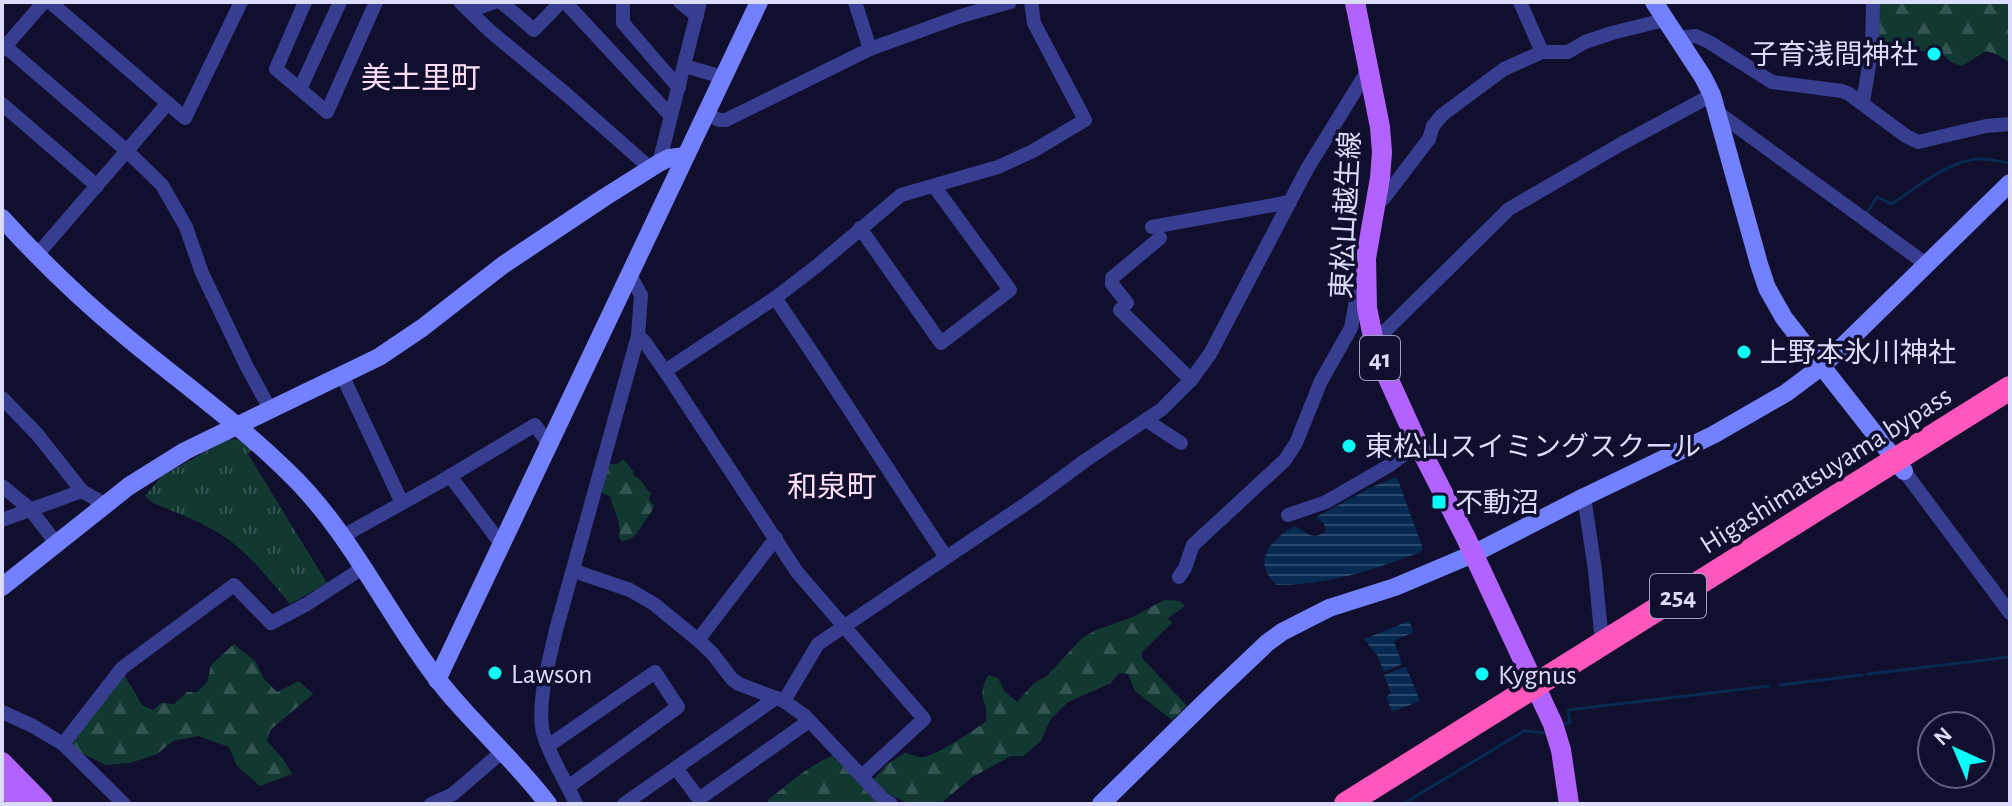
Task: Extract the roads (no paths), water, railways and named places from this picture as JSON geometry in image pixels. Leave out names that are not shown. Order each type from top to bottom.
[{"type":"highway","name":"Higashimatsuyama bypass","points":[[1346,804],[1538,692],[1586,669],[1900,466],[2010,388]]},
{"type":"highway","name":"Higashimatsuyama bypass","points":[[1375,804],[1538,692],[1602,643],[2010,404]]},
{"type":"main road","name":"東松山越生線","points":[[1355,2],[1380,127],[1382,152],[1365,281],[1374,342],[1418,444],[1538,692]]},
{"type":"main road","name":"41","points":[[1538,692],[1561,750],[1569,804]]},
{"type":"main road","points":[[2,762],[43,804]]},
{"type":"street","points":[[235,5],[185,118],[47,2],[4,48],[155,176],[186,227],[202,273],[270,409]]},
{"type":"street","points":[[305,2],[276,69],[327,112],[376,2]]},
{"type":"street","points":[[300,89],[340,2]]},
{"type":"street","points":[[465,7],[495,2]]},
{"type":"street","points":[[501,2],[534,30],[563,2],[671,116]]},
{"type":"street","points":[[623,2],[623,23],[679,88]]},
{"type":"street","points":[[654,166],[679,88],[698,9],[680,2]]},
{"type":"street","points":[[437,680],[759,2]]},
{"type":"street","points":[[855,2],[870,49]]},
{"type":"street","points":[[706,114],[726,120],[870,49],[1010,2]]},
{"type":"street","points":[[665,371],[775,298],[901,195],[998,167],[1033,151],[1085,120],[1034,23],[1031,2]]},
{"type":"street","points":[[1520,2],[1542,52]]},
{"type":"street","points":[[1654,2],[1703,77],[1714,104],[1767,288],[1784,318],[2010,613]]},
{"type":"street","points":[[1863,102],[1872,48],[1872,2]]},
{"type":"street","points":[[465,7],[654,166]]},
{"type":"street","points":[[1376,206],[1429,139],[1433,126],[1442,115],[1504,69],[1542,52],[1568,52],[1585,42],[1612,33],[1664,20]]},
{"type":"street","points":[[1677,38],[1696,36],[1709,42],[1772,82],[1842,91],[1863,102],[1918,142],[1986,126],[2010,124]]},
{"type":"street","points":[[685,66],[722,77]]},
{"type":"street","points":[[624,804],[780,699],[814,648],[1162,409],[1191,380],[1210,354],[1307,169],[1368,70]]},
{"type":"street","points":[[36,256],[168,103]]},
{"type":"street","points":[[2,104],[97,186]]},
{"type":"street","points":[[1714,104],[1926,264]]},
{"type":"street","points":[[1374,342],[1509,209],[1621,144],[1714,104]]},
{"type":"street","points":[[2,587],[129,486],[168,460],[379,357],[503,265],[654,166],[669,158],[685,156]]},
{"type":"street","points":[[1101,804],[1209,698],[1282,632],[1329,608],[1395,587],[1473,554],[1713,435],[1800,383],[1822,366],[2010,183]]},
{"type":"street","points":[[860,228],[941,343],[1010,290],[934,186]]},
{"type":"street","points":[[1191,380],[1120,310],[1127,303],[1112,284],[1112,278],[1156,232],[1290,202]]},
{"type":"street","points":[[2,218],[36,256],[96,311],[236,426],[314,499],[343,536],[437,680],[548,804]]},
{"type":"street","points":[[576,804],[543,734],[542,701],[553,644],[638,336],[641,295],[630,275]]},
{"type":"street","points":[[1179,577],[1193,545],[1291,452],[1321,381],[1351,328],[1357,295],[1365,281]]},
{"type":"street","points":[[775,298],[836,386],[946,557]]},
{"type":"street","points":[[638,336],[665,371],[797,572],[924,719],[862,776]]},
{"type":"street","points":[[342,375],[402,503]]},
{"type":"street","points":[[2,398],[37,434],[82,491],[106,505]]},
{"type":"street","points":[[1146,420],[1181,443]]},
{"type":"street","points":[[343,536],[535,425],[550,446]]},
{"type":"street","points":[[1288,515],[1326,502],[1390,465],[1418,444]]},
{"type":"street","points":[[450,476],[502,545]]},
{"type":"street","points":[[2,486],[30,509],[56,543]]},
{"type":"street","points":[[2,520],[82,491]]},
{"type":"street","points":[[1584,497],[1602,643]]},
{"type":"street","points":[[698,640],[776,538]]},
{"type":"street","points":[[63,744],[122,668],[234,585],[271,623],[364,567]]},
{"type":"street","points":[[574,571],[630,590],[654,604],[712,653],[732,679],[780,699],[809,721],[891,804]]},
{"type":"street","points":[[548,746],[655,672],[678,707],[568,787]]},
{"type":"street","points":[[2,712],[63,744],[124,804]]},
{"type":"street","points":[[676,768],[699,799],[809,721]]},
{"type":"street","points":[[431,804],[453,794],[503,751]]},
{"type":"water","points":[[1397,477],[1423,549],[1418,553],[1366,571],[1314,583],[1277,585],[1269,576],[1265,560],[1278,537],[1295,526],[1310,535],[1321,534],[1326,531],[1324,524],[1316,517]]},
{"type":"water","points":[[1409,621],[1414,632],[1394,641],[1402,664],[1384,672],[1377,655],[1364,639]]},
{"type":"water","points":[[1406,666],[1420,701],[1392,712],[1386,697],[1391,693],[1384,675]]},
{"type":"waterway","points":[[1866,214],[1877,197],[1892,204],[1956,164],[1982,159],[2010,163]]},
{"type":"waterway","points":[[1868,674],[2010,657]]},
{"type":"waterway","points":[[1780,685],[1862,675]]},
{"type":"waterway","points":[[1560,726],[1570,722],[1568,710],[1769,686]]},
{"type":"waterway","points":[[1403,804],[1524,731],[1546,733]]},
{"type":"place","name":"子育浅間神社","points":[[1934,54]]},
{"type":"place","name":"上野本氷川神社","points":[[1744,352]]},
{"type":"place","name":"東松山スイミングスクール","points":[[1349,446]]},
{"type":"place","name":"不動沼","points":[[1439,502]]},
{"type":"place","name":"Lawson","points":[[495,673]]},
{"type":"place","name":"Kygnus","points":[[1482,674]]},
{"type":"district","name":"美土里町","points":[[421,78]]},
{"type":"district","name":"和泉町","points":[[832,487]]}]
